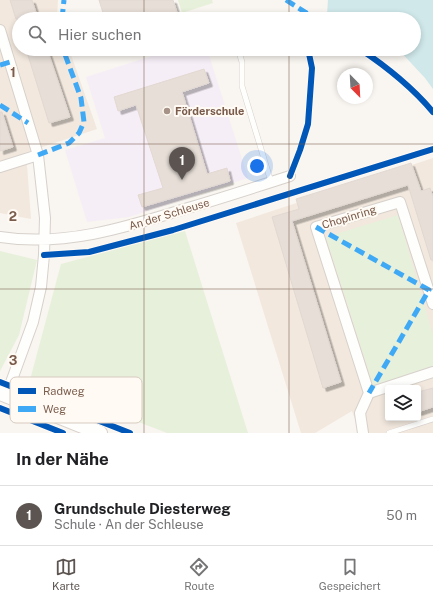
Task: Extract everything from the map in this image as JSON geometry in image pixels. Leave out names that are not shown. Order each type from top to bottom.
[{"type":"street","points":[[0,30],[38,155],[45,218],[45,241],[41,287],[34,322],[11,377]]},
{"type":"street","points":[[0,167],[38,155]]},
{"type":"street","name":"An der Schleuse","points":[[0,237],[45,241],[84,236],[126,228],[290,176]]},
{"type":"street","name":"Chopinring","points":[[369,393],[316,227],[400,202],[433,304]]},
{"type":"street","points":[[363,433],[360,413],[369,393],[433,372]]},
{"type":"street","points":[[3,395],[10,379]]},
{"type":"street","points":[[74,423],[100,433]]},
{"type":"lane","points":[[240,56],[242,62],[242,86],[271,182]]},
{"type":"lane","points":[[389,433],[433,419]]},
{"type":"shaded area","points":[[0,0],[58,0],[57,12],[12,12],[12,56],[71,56],[97,129],[24,153],[27,165],[31,219],[0,213]]},
{"type":"shaded area","points":[[152,56],[209,56],[248,178],[129,217],[87,222],[65,150],[105,138],[86,77]]},
{"type":"shaded area","points":[[433,158],[433,433],[360,433],[352,411],[315,433],[301,433],[236,223]]},
{"type":"green space","points":[[178,0],[212,0],[213,3],[182,12]]},
{"type":"green space","points":[[398,215],[433,335],[433,369],[374,388],[326,237]]},
{"type":"green space","points":[[185,231],[248,433],[167,433],[141,423],[142,377],[31,377],[61,264]]},
{"type":"green space","points":[[0,251],[37,260],[19,335],[0,371]]},
{"type":"water","points":[[328,0],[433,0],[433,89],[405,56],[421,56],[421,12],[327,12]]},
{"type":"building","points":[[10,0],[32,0],[36,12],[14,12]]},
{"type":"building","points":[[99,0],[173,0],[177,12],[103,12]]},
{"type":"building","points":[[28,56],[49,56],[70,117],[49,123]]},
{"type":"building","points":[[204,69],[209,83],[182,92],[207,174],[227,168],[230,181],[142,207],[138,195],[163,188],[136,105],[118,111],[114,97]]},
{"type":"building","points":[[0,112],[2,112],[13,147],[0,151]]},
{"type":"building","points":[[411,163],[421,191],[430,188],[433,197],[433,260],[431,260],[408,185],[292,221],[341,382],[323,388],[272,217],[299,209],[296,199]]},
{"type":"building","points":[[433,388],[433,407],[421,411],[421,391]]},
{"type":"marked path","points":[[63,12],[64,0]]},
{"type":"marked path","points":[[286,0],[305,12]]},
{"type":"marked path","points":[[38,155],[69,143],[79,133],[84,122],[81,98],[66,56]]},
{"type":"marked path","points":[[0,65],[10,62]]},
{"type":"marked path","points":[[0,105],[28,123]]},
{"type":"marked path","points":[[316,227],[429,290],[369,393]]},
{"type":"cycle path","points":[[290,176],[308,124],[312,68],[309,56]]},
{"type":"cycle path","points":[[370,56],[399,78],[417,94],[433,112]]},
{"type":"cycle path","points":[[44,255],[89,252],[173,230],[433,149]]},
{"type":"cycle path","points":[[0,382],[10,386]]},
{"type":"cycle path","points":[[0,408],[10,412]]},
{"type":"cycle path","points":[[38,423],[63,433]]},
{"type":"cycle path","points":[[105,423],[130,433]]},
{"type":"place","name":"Förderschule","points":[[167,111]]},
{"type":"place","name":"Grundschule Diesterweg","points":[[182,180]]}]
